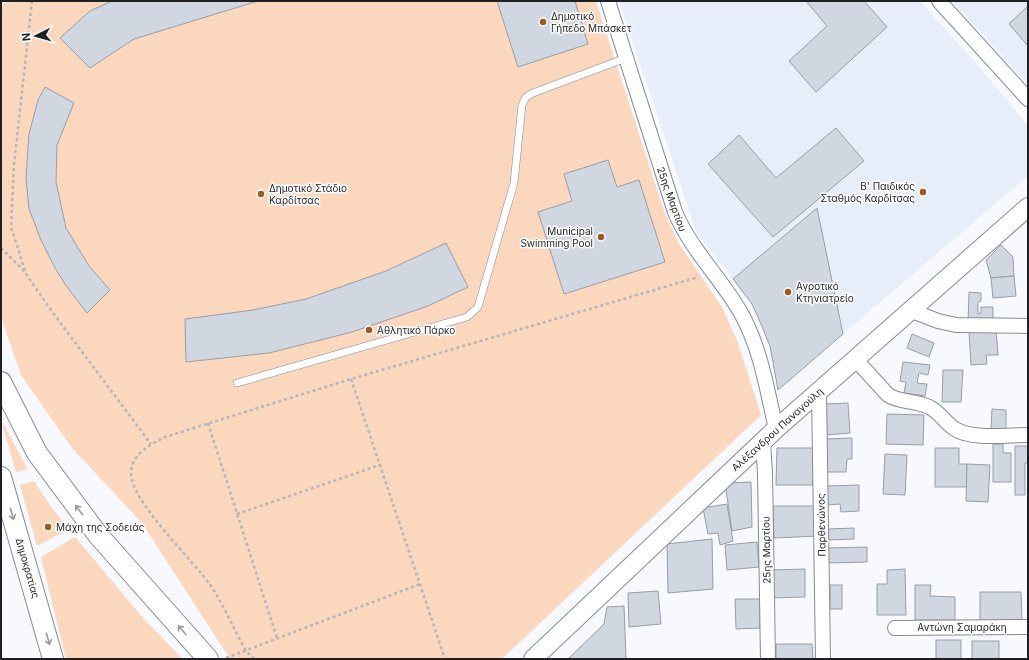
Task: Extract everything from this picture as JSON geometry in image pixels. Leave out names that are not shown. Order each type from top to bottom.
[{"type":"main road","points":[[1,384],[37,453],[98,535],[217,659]]},
{"type":"main road","name":"Δημοκρατίας","points":[[1,477],[53,659]]},
{"type":"street","name":"25ης Μαρτίου","points":[[608,1],[672,204],[680,224],[699,255],[730,296],[754,341],[776,429]]},
{"type":"street","points":[[939,1],[1028,99]]},
{"type":"street","name":"Αλέξανδρου Παναγούλη","points":[[533,659],[776,429],[1028,207]]},
{"type":"street","points":[[912,310],[938,321],[956,324],[1028,326]]},
{"type":"street","points":[[856,360],[888,395],[893,398],[929,407],[940,414],[953,428],[963,434],[1028,435]]},
{"type":"street","name":"Παρθενώνος","points":[[819,391],[823,659]]},
{"type":"street","name":"25ης Μαρτίου","points":[[762,442],[765,473],[768,659]]},
{"type":"street","name":"Αντώνη Σαμαράκη","points":[[896,628],[1028,627]]},
{"type":"lane","points":[[237,383],[467,317],[478,307],[514,183],[522,105],[526,98],[534,93],[626,58]]},
{"type":"path","points":[[26,274],[11,227],[14,165],[32,1]]},
{"type":"path","points":[[1,248],[26,274],[53,313],[151,444]]},
{"type":"path","points":[[254,659],[246,651],[211,586],[160,525],[131,481],[131,471],[134,462],[142,450],[165,437],[208,423],[350,379],[695,278]]},
{"type":"path","points":[[350,379],[445,659]]},
{"type":"path","points":[[208,423],[277,638]]},
{"type":"path","points":[[237,514],[380,465]]},
{"type":"path","points":[[217,659],[246,651],[420,584]]},
{"type":"shaded area","name":"Αθλητικό Πάρκο","points":[[12,1],[497,1],[518,67],[588,44],[575,1],[596,1],[665,214],[679,244],[722,307],[738,343],[761,415],[502,659],[230,659],[142,523],[72,448],[21,375],[1,317],[1,4]],"holes":[[[608,160],[617,187],[665,262],[564,294],[538,212],[572,201],[564,174]]]},
{"type":"shaded area","points":[[619,1],[920,1],[981,69],[1028,126],[1028,176],[843,334],[817,208],[733,279],[697,234]]},
{"type":"shaded area","points":[[952,1],[1028,1],[1028,84]]},
{"type":"shaded area","points":[[2,424],[5,426],[27,469],[16,472]]},
{"type":"shaded area","points":[[34,481],[52,508],[69,529],[37,546],[20,485]]},
{"type":"shaded area","points":[[75,537],[144,619],[183,659],[66,659],[41,557]]},
{"type":"building","points":[[112,1],[258,1],[134,39],[90,68],[60,38],[90,11]]},
{"type":"building","name":"Δημοτικό Γήπεδο Μπάσκετ","points":[[497,1],[575,1],[588,44],[518,67]]},
{"type":"building","points":[[806,1],[864,1],[887,27],[816,92],[789,61],[827,26]]},
{"type":"building","points":[[1028,6],[1028,46],[1009,24]]},
{"type":"building","points":[[45,87],[74,103],[57,145],[56,182],[66,228],[89,266],[110,290],[87,313],[67,287],[55,268],[41,240],[29,209],[26,179],[29,134],[38,100]]},
{"type":"building","points":[[836,128],[864,161],[773,237],[708,164],[739,135],[776,178]]},
{"type":"building","name":"Municipal Swimming Pool","points":[[608,160],[617,187],[639,180],[665,262],[564,294],[538,212],[572,201],[564,174]]},
{"type":"building","name":"Αγροτικό Κτηνιατρείο","points":[[817,208],[843,334],[778,390],[770,346],[752,304],[733,279]]},
{"type":"building","points":[[446,243],[468,287],[428,306],[352,332],[269,353],[186,362],[185,319],[253,310],[306,299],[386,271]]},
{"type":"building","points":[[1001,245],[1013,257],[1014,276],[991,278],[986,260]]},
{"type":"building","points":[[1014,276],[1016,296],[993,298],[991,278]]},
{"type":"building","points":[[969,292],[981,293],[981,301],[978,302],[978,314],[981,313],[981,307],[993,307],[993,323],[968,323]]},
{"type":"building","points":[[996,330],[998,355],[986,355],[987,364],[971,365],[969,332]]},
{"type":"building","points":[[912,334],[934,343],[929,357],[907,348]]},
{"type":"building","points":[[903,362],[930,365],[928,375],[919,373],[917,383],[927,384],[925,396],[904,393],[906,382],[900,381]]},
{"type":"building","points":[[943,370],[963,370],[961,402],[942,402]]},
{"type":"building","points":[[848,403],[850,433],[827,435],[825,404]]},
{"type":"building","points":[[992,409],[1006,410],[1006,429],[991,429]]},
{"type":"building","points":[[887,414],[924,415],[923,445],[886,444]]},
{"type":"building","points":[[852,438],[852,459],[847,459],[846,472],[826,472],[826,439]]},
{"type":"building","points":[[993,444],[1003,444],[1003,453],[1011,453],[1011,482],[993,482]]},
{"type":"building","points":[[1015,446],[1028,446],[1028,463],[1025,463],[1025,495],[1015,495]]},
{"type":"building","points":[[777,448],[814,448],[813,485],[776,485]]},
{"type":"building","points":[[935,448],[959,448],[959,464],[967,464],[967,487],[935,487]]},
{"type":"building","points":[[885,454],[907,455],[905,495],[883,494]]},
{"type":"building","points":[[967,464],[990,465],[988,502],[966,501]]},
{"type":"building","points":[[751,482],[752,527],[732,531],[725,483]]},
{"type":"building","points":[[859,485],[859,511],[841,512],[840,504],[826,505],[826,486]]},
{"type":"building","points":[[727,504],[733,541],[720,545],[718,533],[708,534],[703,508]]},
{"type":"building","points":[[773,506],[816,506],[818,536],[774,538]]},
{"type":"building","points":[[854,528],[854,539],[827,540],[827,529]]},
{"type":"building","points":[[712,539],[713,589],[668,593],[667,544]]},
{"type":"building","points":[[757,542],[759,567],[727,570],[725,545]]},
{"type":"building","points":[[867,547],[867,562],[827,563],[827,548]]},
{"type":"building","points":[[805,569],[805,597],[771,598],[771,570]]},
{"type":"building","points":[[905,569],[906,615],[877,615],[877,584],[887,584],[887,570]]},
{"type":"building","points":[[830,585],[842,585],[842,609],[830,609]]},
{"type":"building","points":[[915,585],[931,585],[930,596],[955,597],[955,620],[915,620]]},
{"type":"building","points":[[658,591],[661,624],[629,627],[628,593]]},
{"type":"building","points":[[980,592],[1021,592],[1022,621],[980,621]]},
{"type":"building","points":[[735,599],[760,599],[760,628],[736,629]]},
{"type":"building","points":[[624,606],[626,659],[568,659],[604,624],[607,607]]},
{"type":"building","points":[[936,640],[961,640],[961,659],[936,659]]},
{"type":"building","points":[[972,641],[999,641],[999,659],[972,659]]},
{"type":"building","points":[[776,644],[812,644],[813,659],[776,659]]},
{"type":"place","name":"Δημοτικό Γήπεδο Μπάσκετ","points":[[543,22]]},
{"type":"place","name":"Β' Παιδικός Σταθμός Καρδίτσας","points":[[923,192]]},
{"type":"place","name":"Δημοτικό Στάδιο Καρδίτσας","points":[[261,194]]},
{"type":"place","name":"Municipal Swimming Pool","points":[[601,237]]},
{"type":"place","name":"Αγροτικό Κτηνιατρείο","points":[[788,292]]},
{"type":"place","name":"Αθλητικό Πάρκο","points":[[369,330]]},
{"type":"place","name":"Μάχη της Σοδειάς","points":[[48,527]]}]
